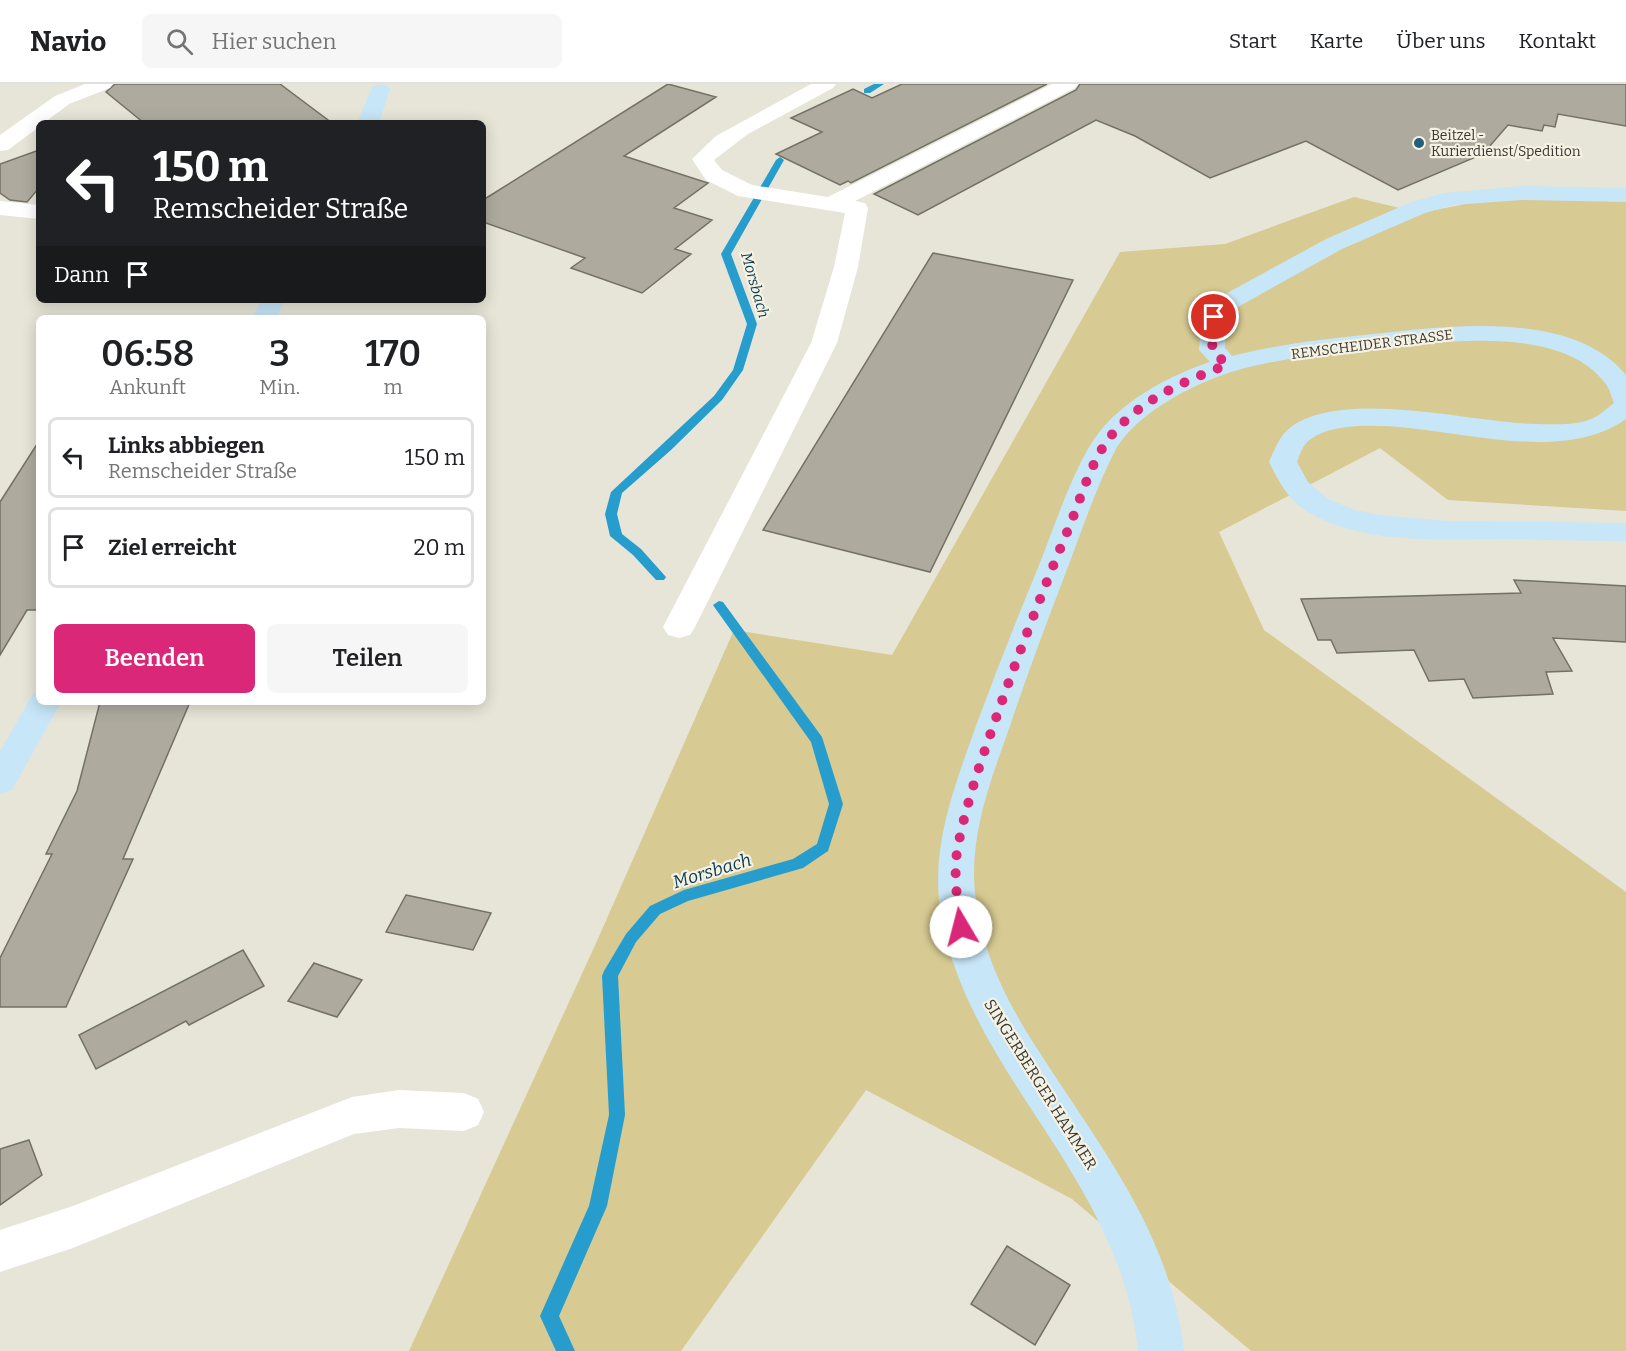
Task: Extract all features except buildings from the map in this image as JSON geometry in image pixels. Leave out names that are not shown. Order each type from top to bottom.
[{"type":"main road","points":[[369,120],[375,86],[402,84]]},
{"type":"main road","points":[[1227,365],[1212,350],[1211,332],[1214,317],[1227,303],[1334,244],[1417,208],[1452,198],[1488,194],[1626,195]]},
{"type":"main road","name":"REMSCHEIDER STRASSE","points":[[1227,365],[1312,348],[1448,334],[1484,332],[1531,336],[1552,340],[1596,361],[1614,376],[1624,392],[1626,402]]},
{"type":"main road","name":"SINGERBERGER HAMMER","points":[[1161,1351],[1152,1299],[1141,1262],[1120,1217],[1103,1184],[997,1020],[980,983],[961,927],[956,881],[957,860],[964,815],[978,767],[1060,549],[1099,457],[1114,432],[1149,401],[1182,382],[1227,365]]},
{"type":"main road","points":[[1626,407],[1618,417],[1607,423],[1587,429],[1561,432],[1507,431],[1371,418],[1336,420],[1302,432],[1288,447],[1282,462],[1293,483],[1322,507],[1373,524],[1453,532],[1626,532]]},
{"type":"main road","points":[[0,781],[43,705]]},
{"type":"street","points":[[0,145],[62,100],[103,84]]},
{"type":"street","points":[[679,627],[824,343],[846,267],[856,208],[746,191],[714,176],[703,159],[707,151],[826,84]]},
{"type":"street","points":[[831,204],[1068,84]]},
{"type":"street","points":[[0,208],[36,212]]},
{"type":"street","points":[[0,1251],[73,1227],[352,1116],[399,1109],[464,1112]]},
{"type":"shaded area","points":[[1354,197],[1420,213],[1501,197],[1626,198],[1626,511],[1448,500],[1380,448],[1219,532],[1264,630],[1626,892],[1626,1351],[1251,1351],[1072,1199],[866,1090],[681,1351],[409,1351],[597,941],[734,630],[892,655],[1120,252],[1225,244]]},
{"type":"waterway","name":"Morsbach","points":[[867,91],[880,84]]},
{"type":"waterway","name":"Morsbach","points":[[660,577],[637,552],[616,536],[611,514],[617,492],[667,448],[718,398],[738,370],[752,324],[726,254],[780,160]]},
{"type":"waterway","name":"Morsbach","points":[[566,1351],[549,1316],[598,1206],[617,1115],[610,976],[631,938],[655,910],[684,896],[798,864],[823,847],[836,804],[817,741],[719,605]]},
{"type":"place","name":"Beitzel - Kurierdienst/Spedition","points":[[1419,143]]},
{"type":"route","points":[[961,927],[956,881],[958,849],[964,815],[978,767],[1060,549],[1099,457],[1114,432],[1149,401],[1182,382],[1227,365],[1212,350],[1211,332],[1214,317]]}]
